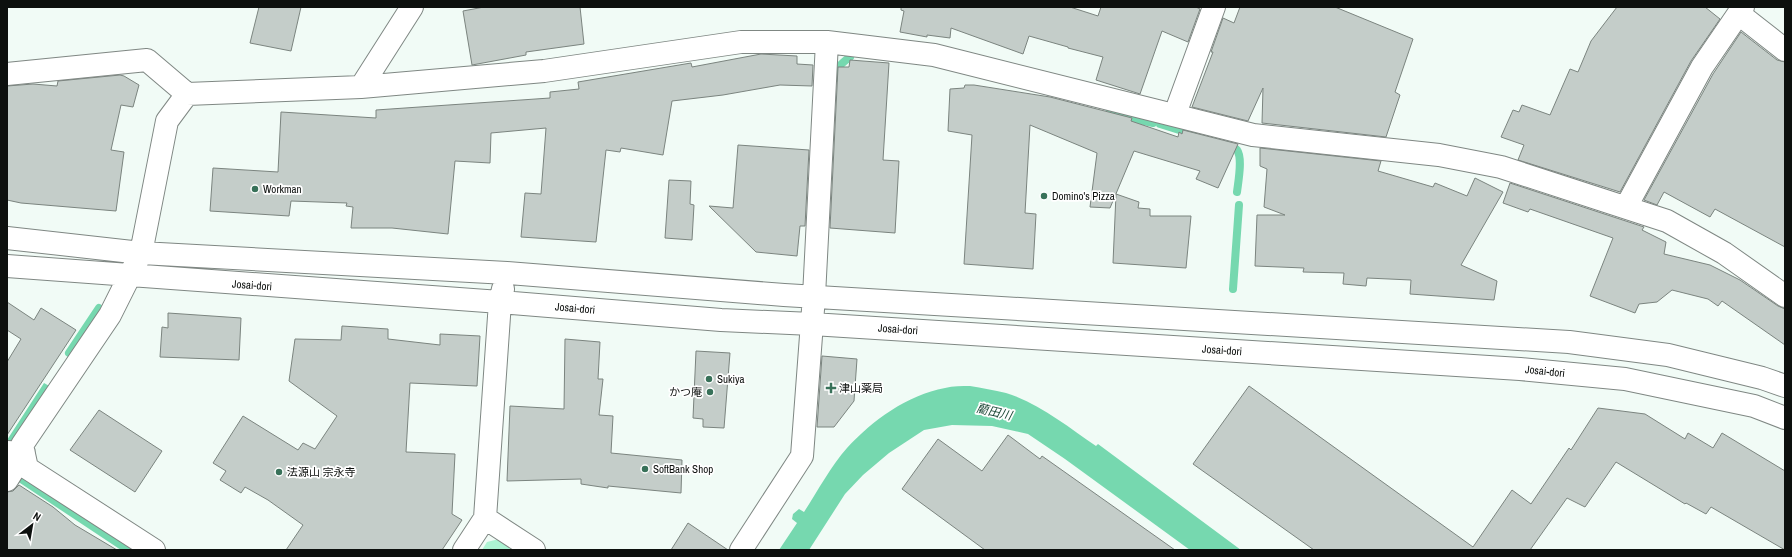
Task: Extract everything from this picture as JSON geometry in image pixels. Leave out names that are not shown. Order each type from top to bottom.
[{"type":"street","points":[[361,88],[412,7]]},
{"type":"street","points":[[1175,114],[1214,7]]},
{"type":"street","points":[[1626,207],[1702,67],[1741,10],[1785,50]]},
{"type":"street","points":[[7,74],[147,60],[187,94],[361,88],[544,71],[741,42],[826,42],[934,55],[1175,114],[1253,135],[1438,155],[1501,167],[1626,207],[1673,225],[1724,253],[1785,296]]},
{"type":"street","points":[[741,550],[802,456],[814,296],[826,42]]},
{"type":"street","points":[[7,480],[16,453],[110,315],[141,253],[167,121],[187,94]]},
{"type":"street","points":[[7,238],[141,253],[507,273],[784,296],[814,296],[1569,342],[1668,355],[1762,378],[1785,386]]},
{"type":"street","name":"Josai-dori","points":[[7,266],[500,302],[721,320],[812,324],[1527,370],[1625,379],[1754,406],[1785,418]]},
{"type":"street","points":[[464,550],[485,518],[500,302],[507,273]]},
{"type":"street","points":[[16,453],[27,468],[154,550]]},
{"type":"street","points":[[485,518],[534,550]]},
{"type":"shaded area","points":[[499,539],[516,550],[482,550],[487,542]]},
{"type":"water","points":[[44,383],[51,387],[21,475],[134,550],[121,550],[14,479],[7,451],[7,440]]},
{"type":"water","name":"藺田川","points":[[970,386],[1006,393],[1018,397],[1042,409],[1096,446],[1098,444],[1241,550],[1190,550],[1065,459],[1028,434],[992,426],[952,425],[924,430],[889,453],[863,475],[845,494],[809,550],[779,550],[797,523],[792,519],[793,514],[799,509],[804,512],[841,455],[868,428],[892,410],[917,396],[948,387]]},
{"type":"building","points":[[259,7],[301,7],[291,51],[250,43]]},
{"type":"building","points":[[484,7],[580,7],[584,44],[526,52],[526,55],[472,65],[463,11]]},
{"type":"building","points":[[901,7],[1070,7],[1098,16],[1101,7],[1196,7],[1200,9],[1188,42],[1162,31],[1140,94],[1096,80],[1103,57],[1029,36],[1023,54],[951,28],[950,38],[927,35],[927,37],[900,32],[904,11],[901,10]]},
{"type":"building","points":[[1240,7],[1335,7],[1413,39],[1395,92],[1400,95],[1386,137],[1262,123],[1263,88],[1248,121],[1192,107],[1213,52],[1211,52],[1223,18],[1234,23]]},
{"type":"building","points":[[1617,7],[1705,7],[1720,19],[1691,61],[1620,192],[1518,160],[1524,145],[1501,137],[1513,110],[1519,112],[1522,105],[1550,115],[1570,69],[1578,72],[1591,41]]},
{"type":"building","points":[[1741,32],[1777,60],[1785,62],[1785,247],[1715,209],[1710,217],[1664,192],[1657,205],[1644,200],[1713,74]]},
{"type":"building","points":[[761,54],[797,56],[797,64],[813,65],[812,86],[780,85],[723,95],[672,101],[663,155],[621,148],[620,152],[606,150],[596,242],[521,237],[525,193],[541,194],[546,128],[491,133],[490,163],[455,161],[448,234],[392,228],[351,228],[353,207],[346,206],[347,203],[291,201],[289,216],[210,211],[213,168],[278,172],[281,112],[376,118],[376,110],[550,98],[550,92],[579,89],[578,82],[691,63],[692,67]]},
{"type":"building","points":[[850,60],[889,63],[883,160],[899,161],[895,233],[830,228],[838,67],[849,67]]},
{"type":"building","points":[[120,75],[139,85],[133,107],[121,105],[111,150],[124,152],[116,211],[21,203],[7,200],[7,86],[33,84],[57,86],[58,81]]},
{"type":"building","points":[[965,85],[974,85],[1050,97],[1132,118],[1131,121],[1178,137],[1179,132],[1182,134],[1183,130],[1238,144],[1218,188],[1196,179],[1200,171],[1134,151],[1110,208],[1090,207],[1097,153],[1030,125],[1025,213],[1036,214],[1033,269],[964,264],[972,135],[948,131],[950,89],[964,88]]},
{"type":"building","points":[[738,145],[809,150],[805,226],[800,226],[797,256],[756,252],[709,206],[733,208]]},
{"type":"building","points":[[1260,148],[1381,161],[1378,171],[1433,187],[1435,183],[1467,196],[1475,178],[1503,192],[1461,265],[1497,281],[1494,300],[1410,294],[1411,280],[1367,278],[1366,286],[1343,284],[1344,273],[1303,272],[1304,268],[1255,266],[1257,215],[1285,215],[1264,207],[1267,169],[1260,166]]},
{"type":"building","points":[[669,180],[691,181],[690,204],[694,205],[692,240],[665,238]]},
{"type":"building","points":[[1510,183],[1644,227],[1642,230],[1666,242],[1664,254],[1710,265],[1740,280],[1778,306],[1785,309],[1785,345],[1722,301],[1718,306],[1708,299],[1672,290],[1657,302],[1639,304],[1635,313],[1590,296],[1613,238],[1530,209],[1528,212],[1503,203]]},
{"type":"building","points":[[1116,194],[1139,202],[1138,208],[1150,209],[1150,216],[1191,216],[1186,268],[1113,263]]},
{"type":"building","points":[[7,302],[34,320],[41,308],[76,330],[7,435],[7,362],[21,339],[7,330]]},
{"type":"building","points":[[168,313],[241,318],[239,360],[160,357],[162,327],[168,328]]},
{"type":"building","points":[[342,326],[388,329],[388,339],[440,345],[440,334],[480,336],[477,386],[410,383],[406,452],[455,454],[452,514],[462,520],[442,550],[286,550],[303,525],[268,500],[245,487],[241,493],[220,480],[226,471],[213,463],[243,416],[298,450],[303,443],[315,449],[337,416],[289,381],[295,339],[341,340]]},
{"type":"building","points":[[565,339],[600,342],[598,379],[603,379],[599,415],[613,416],[611,453],[682,460],[681,493],[608,486],[608,488],[581,484],[581,479],[507,481],[510,406],[564,409]]},
{"type":"building","points":[[696,351],[730,353],[724,428],[703,427],[703,419],[693,418]]},
{"type":"building","points":[[822,356],[857,359],[854,401],[834,427],[817,427]]},
{"type":"building","points":[[1249,386],[1473,547],[1512,490],[1531,504],[1569,448],[1571,450],[1598,408],[1645,414],[1685,439],[1688,433],[1713,448],[1722,433],[1785,471],[1785,550],[1711,507],[1706,514],[1686,503],[1685,504],[1616,462],[1585,507],[1567,498],[1530,550],[1314,550],[1193,464]]},
{"type":"building","points":[[99,410],[162,451],[135,492],[70,450]]},
{"type":"building","points":[[1008,435],[1040,459],[1042,456],[1175,550],[985,550],[902,489],[938,439],[982,471]]},
{"type":"building","points":[[19,485],[53,507],[75,525],[117,550],[7,550],[7,492],[13,491]]},
{"type":"building","points":[[688,523],[728,550],[671,550]]},
{"type":"waterway","points":[[836,78],[837,71],[840,66],[850,57]]},
{"type":"waterway","points":[[1109,108],[1118,111],[1117,115],[1153,123]]},
{"type":"waterway","points":[[1160,124],[1192,134]]},
{"type":"waterway","points":[[1226,145],[1235,148],[1239,154],[1240,171],[1237,192]]},
{"type":"waterway","points":[[1233,289],[1239,205]]},
{"type":"waterway","points":[[69,353],[99,308]]},
{"type":"place","name":"Workman","points":[[255,189]]},
{"type":"place","name":"Domino's Pizza","points":[[1044,196]]},
{"type":"place","name":"Sukiya","points":[[709,379]]},
{"type":"place","name":"津山薬局","points":[[831,388]]},
{"type":"place","name":"かつ庵","points":[[710,392]]},
{"type":"place","name":"SoftBank Shop","points":[[645,469]]},
{"type":"place","name":"法源山 宗永寺","points":[[279,472]]}]
